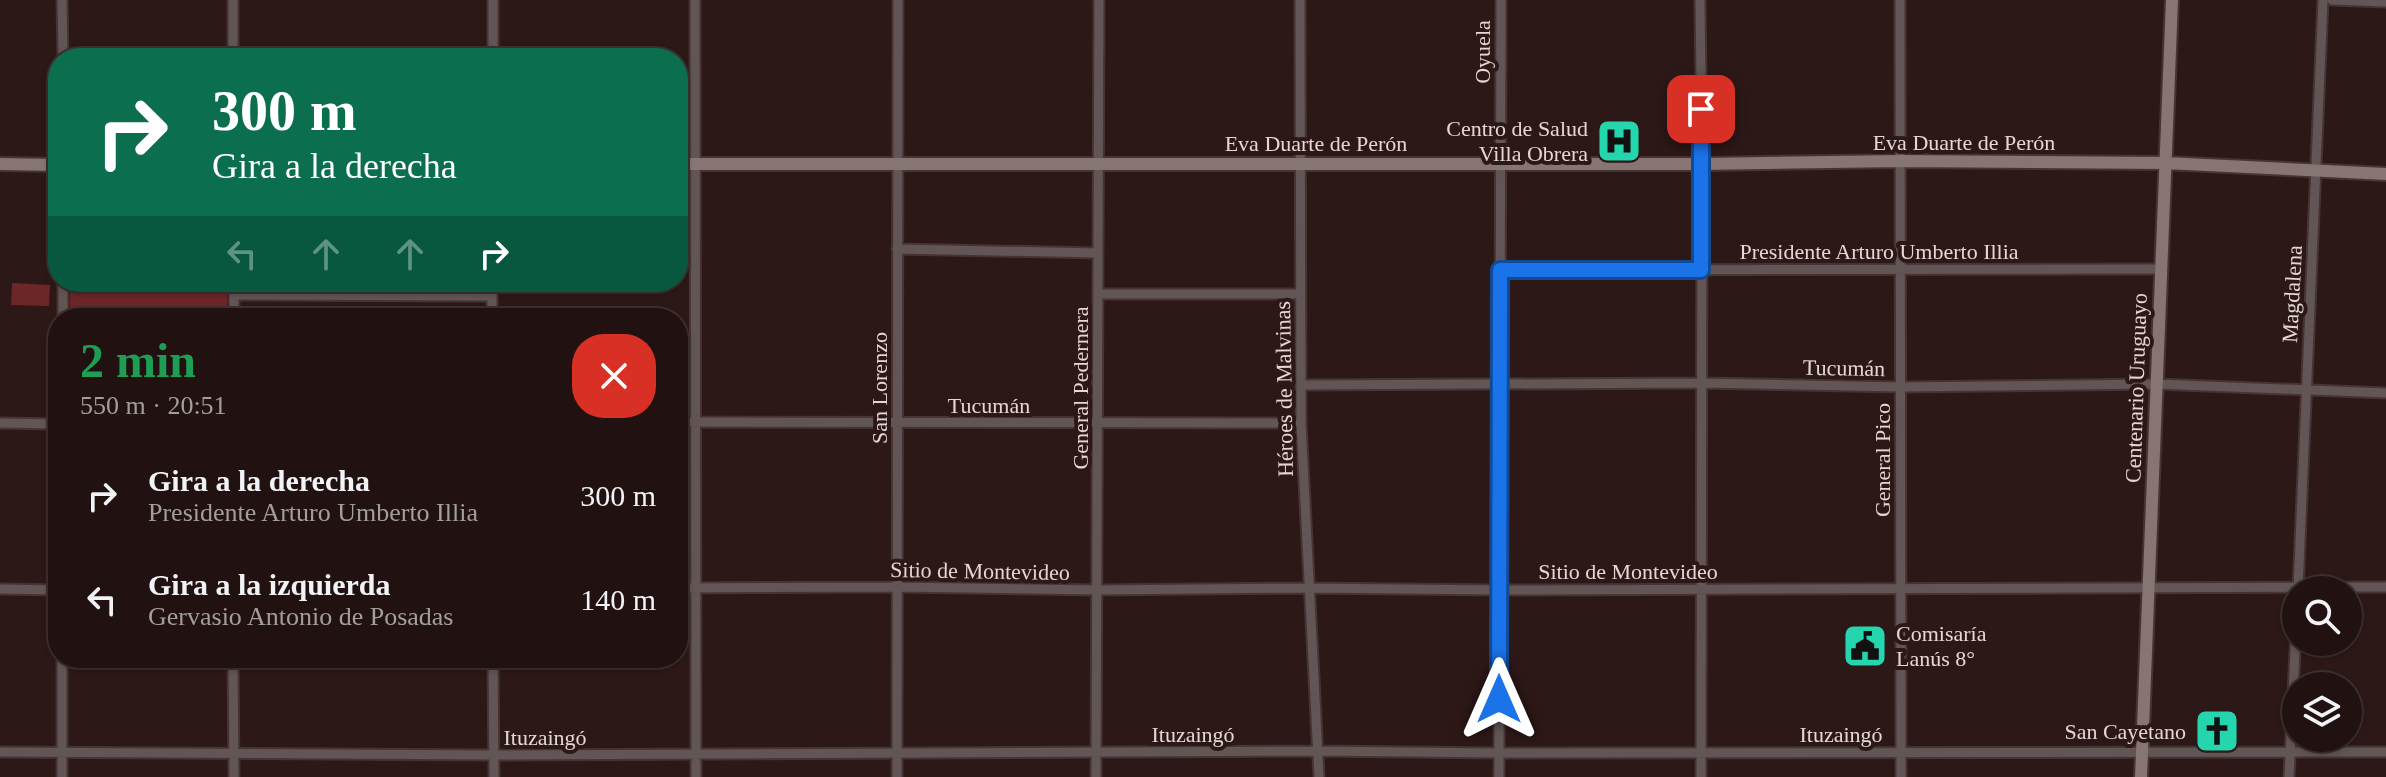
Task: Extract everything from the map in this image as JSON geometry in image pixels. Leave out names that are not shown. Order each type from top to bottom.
[{"type":"main road","name":"Centenario Uruguayo","points":[[2141,777],[2172,0]]},
{"type":"main road","name":"Eva Duarte de Perón","points":[[688,164],[1702,164],[1901,161],[2166,163],[2386,174]]},
{"type":"main road","points":[[0,164],[48,165]]},
{"type":"street","points":[[62,0],[63,48]]},
{"type":"street","points":[[233,0],[233,48]]},
{"type":"street","points":[[493,0],[493,48]]},
{"type":"street","points":[[695,0],[696,777]]},
{"type":"street","name":"San Lorenzo","points":[[897,777],[898,0]]},
{"type":"street","name":"General Pedernera","points":[[1096,777],[1099,0]]},
{"type":"street","name":"Héroes de Malvinas","points":[[1300,0],[1301,423],[1319,777]]},
{"type":"street","name":"Oyuela","points":[[1499,777],[1501,0]]},
{"type":"street","points":[[1700,0],[1701,777]]},
{"type":"street","name":"General Pico","points":[[1900,0],[1901,777]]},
{"type":"street","name":"Magdalena","points":[[2298,576],[2323,0]]},
{"type":"street","points":[[2332,0],[2386,2]]},
{"type":"street","points":[[897,249],[1098,253]]},
{"type":"street","name":"Presidente Arturo Umberto Illia","points":[[1500,270],[2161,269]]},
{"type":"street","points":[[491,292],[492,308]]},
{"type":"street","points":[[1099,294],[1300,294]]},
{"type":"street","points":[[234,308],[234,295],[491,296]]},
{"type":"street","name":"Tucumán","points":[[1301,385],[1700,383],[1900,387],[2156,384],[2386,393]]},
{"type":"street","name":"Tucumán","points":[[688,422],[1301,423]]},
{"type":"street","points":[[0,423],[48,424]]},
{"type":"street","name":"Sitio de Montevideo","points":[[2362,587],[2386,587]]},
{"type":"street","name":"Sitio de Montevideo","points":[[688,588],[2282,588]]},
{"type":"street","points":[[0,589],[48,590]]},
{"type":"street","points":[[62,668],[62,777]]},
{"type":"street","points":[[233,668],[234,777]]},
{"type":"street","points":[[493,668],[494,777]]},
{"type":"street","name":"Ituzaingó","points":[[0,752],[494,755],[1318,751],[2290,752]]},
{"type":"street","points":[[2289,777],[2290,752]]},
{"type":"street","name":"Ituzaingó","points":[[2362,752],[2386,752]]},
{"type":"shaded area","points":[[12,283],[48,285],[49,306],[11,305]]},
{"type":"shaded area","points":[[70,292],[227,292],[227,308],[70,308]]},
{"type":"place","name":"Centro de Salud Villa Obrera","points":[[1619,141]]},
{"type":"place","name":"Comisaría Lanús 8°","points":[[1865,646]]},
{"type":"place","name":"San Cayetano","points":[[2217,731]]},
{"type":"route","points":[[1499,699],[1500,270],[1701,270],[1701,109]]}]
